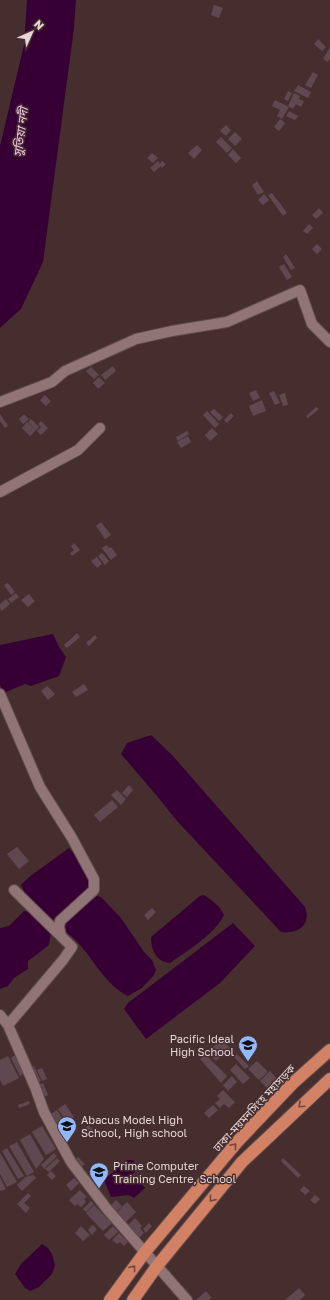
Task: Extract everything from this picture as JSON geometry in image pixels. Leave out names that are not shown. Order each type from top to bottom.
[{"type":"highway","name":"ঢাকা-ময়মনসিংহ মহাসড়ক","points":[[110,1300],[145,1252],[238,1141],[293,1083],[330,1050]]},
{"type":"highway","points":[[133,1300],[157,1266],[242,1162],[330,1078]]},
{"type":"street","points":[[0,402],[52,382],[66,371],[136,339],[226,322],[300,290],[312,324],[330,342]]},
{"type":"street","points":[[0,492],[78,450],[100,428]]},
{"type":"street","points":[[0,694],[40,787],[72,838],[94,879],[94,890],[60,921],[59,927],[61,936]]},
{"type":"street","points":[[8,1025],[63,960],[72,947],[14,890]]},
{"type":"street","points":[[0,1015],[8,1025],[35,1087],[44,1112],[71,1162],[107,1209],[187,1300]]},
{"type":"water","name":"সুতিয়া নদী","points":[[27,0],[76,0],[74,28],[43,262],[21,309],[0,328],[0,146],[24,45]]},
{"type":"water","points":[[53,634],[66,657],[59,676],[31,686],[25,684],[4,693],[0,685],[0,645]]},
{"type":"water","points":[[151,735],[172,755],[305,907],[307,918],[302,927],[293,932],[281,932],[177,821],[121,754],[127,743]]},
{"type":"water","points":[[69,848],[82,862],[92,883],[66,912],[54,920],[45,915],[25,893],[21,885],[29,877]]},
{"type":"water","points":[[204,895],[216,904],[224,915],[220,922],[200,942],[170,963],[161,960],[153,950],[151,937],[200,896]]},
{"type":"water","points":[[97,896],[101,897],[121,918],[144,952],[152,960],[156,970],[154,975],[142,988],[128,996],[110,983],[75,939],[66,932],[65,925],[75,912]]},
{"type":"water","points":[[24,911],[30,912],[51,933],[49,945],[28,961],[28,969],[14,978],[8,986],[0,989],[0,928],[9,926]]},
{"type":"water","points":[[233,923],[255,946],[220,983],[146,1039],[124,1009],[128,1003]]},
{"type":"water","points":[[127,1160],[133,1160],[139,1169],[132,1174],[136,1182],[140,1182],[145,1188],[134,1198],[129,1195],[111,1197],[104,1180]]},
{"type":"water","points":[[42,1244],[48,1248],[52,1254],[55,1265],[52,1274],[39,1287],[30,1291],[25,1288],[15,1274],[21,1264]]},
{"type":"building","points":[[214,5],[223,8],[219,18],[211,15]]},
{"type":"building","points":[[318,39],[326,47],[322,51],[314,44]]},
{"type":"building","points":[[330,47],[330,59],[328,62],[323,59]]},
{"type":"building","points":[[313,72],[318,75],[311,88],[305,85]]},
{"type":"building","points":[[298,85],[311,92],[308,98],[294,91]]},
{"type":"building","points":[[288,91],[292,93],[288,101],[284,99]]},
{"type":"building","points":[[294,93],[300,96],[299,99],[304,101],[301,107],[296,104],[293,109],[288,106]]},
{"type":"building","points":[[275,100],[289,107],[282,119],[277,116],[280,110],[272,106]]},
{"type":"building","points":[[289,111],[298,116],[295,120],[286,116]]},
{"type":"building","points":[[280,119],[285,123],[279,131],[274,127]]},
{"type":"building","points":[[226,125],[231,130],[226,136],[220,131]]},
{"type":"building","points":[[235,132],[242,139],[235,146],[228,139]]},
{"type":"building","points":[[221,137],[232,148],[227,153],[216,142]]},
{"type":"building","points":[[197,145],[202,150],[194,159],[188,153]]},
{"type":"building","points":[[233,149],[241,158],[236,163],[228,155]]},
{"type":"building","points":[[152,153],[158,158],[153,163],[147,158]]},
{"type":"building","points":[[158,161],[160,164],[162,161],[166,164],[154,172],[150,168]]},
{"type":"building","points":[[257,181],[264,192],[258,195],[252,185]]},
{"type":"building","points":[[272,193],[287,213],[283,216],[268,195]]},
{"type":"building","points":[[264,194],[269,200],[263,205],[258,200]]},
{"type":"building","points":[[319,208],[323,213],[316,219],[312,215]]},
{"type":"building","points":[[309,224],[313,228],[307,234],[303,231]]},
{"type":"building","points":[[317,244],[322,249],[317,254],[312,249]]},
{"type":"building","points":[[286,254],[295,268],[291,270],[283,257]]},
{"type":"building","points":[[284,264],[292,277],[287,280],[279,267]]},
{"type":"building","points":[[113,366],[116,371],[105,380],[101,375]]},
{"type":"building","points":[[91,367],[99,375],[94,379],[86,371]]},
{"type":"building","points":[[99,377],[105,383],[98,389],[93,383]]},
{"type":"building","points":[[256,390],[260,398],[253,401],[249,393]]},
{"type":"building","points":[[274,391],[280,403],[275,405],[269,393]]},
{"type":"building","points":[[285,393],[288,405],[283,406],[279,395]]},
{"type":"building","points":[[45,395],[51,401],[46,406],[40,400]]},
{"type":"building","points":[[262,400],[266,411],[253,416],[249,406]]},
{"type":"building","points":[[316,407],[319,409],[308,418],[306,416]]},
{"type":"building","points":[[214,409],[223,417],[219,421],[210,412]]},
{"type":"building","points":[[207,411],[219,424],[215,428],[203,415]]},
{"type":"building","points":[[231,413],[234,416],[227,423],[224,420]]},
{"type":"building","points":[[0,414],[8,426],[5,428],[0,421]]},
{"type":"building","points":[[24,414],[29,419],[23,424],[19,419]]},
{"type":"building","points":[[31,419],[39,427],[36,430],[28,422]]},
{"type":"building","points":[[41,421],[48,428],[41,435],[37,431],[41,427],[38,424]]},
{"type":"building","points":[[27,422],[36,430],[30,436],[22,428]]},
{"type":"building","points":[[212,428],[218,434],[210,441],[205,435]]},
{"type":"building","points":[[187,431],[189,434],[178,441],[176,437]]},
{"type":"building","points":[[188,436],[191,442],[181,448],[177,442]]},
{"type":"building","points":[[101,522],[111,535],[105,539],[96,526]]},
{"type":"building","points":[[74,543],[80,550],[72,556],[70,553],[74,550],[71,546]]},
{"type":"building","points":[[107,545],[109,548],[111,547],[117,555],[111,560],[102,548]]},
{"type":"building","points":[[102,553],[109,561],[105,565],[98,556]]},
{"type":"building","points":[[97,557],[102,564],[97,568],[91,561]]},
{"type":"building","points":[[8,583],[15,592],[11,595],[4,585]]},
{"type":"building","points":[[16,593],[19,597],[11,603],[8,599]]},
{"type":"building","points":[[29,594],[35,601],[28,607],[21,600]]},
{"type":"building","points":[[6,599],[10,604],[2,611],[0,604]]},
{"type":"building","points":[[77,633],[80,637],[67,648],[64,645]]},
{"type":"building","points":[[95,635],[97,638],[89,646],[86,643]]},
{"type":"building","points":[[84,684],[88,690],[76,697],[72,692]]},
{"type":"building","points":[[47,686],[55,694],[48,700],[41,691]]},
{"type":"building","points":[[129,785],[133,790],[127,797],[122,793]]},
{"type":"building","points":[[117,790],[126,799],[121,805],[111,795]]},
{"type":"building","points":[[112,800],[118,807],[100,822],[94,815]]},
{"type":"building","points":[[17,847],[29,861],[19,869],[7,854]]},
{"type":"building","points":[[152,908],[156,912],[148,920],[144,915]]},
{"type":"building","points":[[221,1039],[230,1048],[216,1061],[208,1052]]},
{"type":"building","points":[[205,1054],[227,1076],[221,1083],[200,1059]]},
{"type":"building","points":[[237,1054],[249,1066],[245,1069],[234,1057]]},
{"type":"building","points":[[15,1055],[24,1073],[20,1076],[11,1058]]},
{"type":"building","points":[[8,1056],[19,1078],[3,1086],[0,1080],[0,1060]]},
{"type":"building","points":[[257,1061],[268,1072],[259,1080],[248,1069]]},
{"type":"building","points":[[236,1064],[250,1078],[243,1084],[230,1070]]},
{"type":"building","points":[[34,1066],[41,1081],[35,1083],[29,1068]]},
{"type":"building","points":[[42,1068],[47,1079],[42,1081],[37,1070]]},
{"type":"building","points":[[270,1071],[277,1079],[267,1088],[260,1081]]},
{"type":"building","points":[[232,1076],[237,1082],[228,1091],[223,1085]]},
{"type":"building","points":[[43,1083],[48,1095],[42,1098],[37,1085]]},
{"type":"building","points":[[223,1090],[235,1102],[229,1108],[224,1104],[220,1108],[215,1103],[220,1099],[217,1096]]},
{"type":"building","points":[[29,1101],[30,1104],[19,1108],[18,1105]]},
{"type":"building","points":[[65,1104],[74,1117],[67,1122],[58,1109]]},
{"type":"building","points":[[213,1105],[218,1110],[209,1118],[204,1113]]},
{"type":"building","points":[[57,1110],[66,1124],[58,1129],[49,1115]]},
{"type":"building","points":[[89,1125],[94,1131],[89,1136],[83,1130]]},
{"type":"building","points":[[42,1126],[56,1149],[46,1155],[32,1132]]},
{"type":"building","points":[[69,1128],[73,1132],[66,1139],[62,1135]]},
{"type":"building","points":[[30,1134],[44,1159],[36,1169],[20,1140]]},
{"type":"building","points":[[17,1142],[34,1172],[27,1176],[9,1146]]},
{"type":"building","points":[[7,1148],[24,1176],[18,1179],[2,1151]]},
{"type":"building","points":[[0,1153],[17,1182],[7,1187],[0,1174]]},
{"type":"building","points":[[54,1153],[57,1156],[44,1169],[41,1165]]},
{"type":"building","points":[[78,1157],[85,1164],[80,1168],[73,1161]]},
{"type":"building","points":[[57,1158],[60,1161],[49,1172],[45,1169]]},
{"type":"building","points":[[283,1158],[301,1175],[298,1178],[281,1161]]},
{"type":"building","points":[[106,1166],[110,1173],[94,1184],[89,1178]]},
{"type":"building","points":[[51,1171],[56,1176],[52,1180],[47,1175]]},
{"type":"building","points":[[33,1175],[36,1178],[22,1191],[17,1185],[25,1177]]},
{"type":"building","points":[[0,1177],[6,1189],[1,1191],[0,1190]]},
{"type":"building","points":[[74,1178],[79,1183],[71,1191],[66,1185]]},
{"type":"building","points":[[304,1186],[310,1191],[305,1195],[300,1190]]},
{"type":"building","points":[[80,1190],[87,1197],[84,1199],[86,1202],[81,1207],[77,1204],[75,1206],[69,1200]]},
{"type":"building","points":[[28,1193],[31,1196],[24,1203],[30,1208],[26,1213],[17,1204]]},
{"type":"building","points":[[315,1195],[320,1199],[315,1204],[310,1200]]},
{"type":"building","points":[[116,1200],[122,1206],[115,1213],[109,1207]]},
{"type":"building","points":[[91,1201],[94,1204],[86,1212],[83,1209]]},
{"type":"building","points":[[127,1202],[136,1212],[126,1222],[117,1212]]},
{"type":"building","points":[[94,1205],[112,1223],[103,1231],[86,1213]]},
{"type":"building","points":[[135,1218],[142,1226],[140,1228],[144,1233],[139,1238],[128,1225]]},
{"type":"building","points":[[149,1223],[152,1226],[146,1233],[143,1229]]},
{"type":"building","points":[[92,1225],[97,1229],[92,1235],[88,1230]]},
{"type":"building","points":[[81,1226],[90,1235],[83,1241],[75,1233]]},
{"type":"building","points":[[113,1226],[118,1232],[109,1240],[104,1235]]},
{"type":"building","points":[[119,1233],[128,1242],[124,1246],[120,1242],[117,1244],[112,1240]]},
{"type":"building","points":[[299,1288],[305,1295],[300,1300],[285,1300]]},
{"type":"building","points":[[206,1291],[212,1298],[209,1300],[196,1300]]},
{"type":"place","name":"Pacific Ideal High School","points":[[248,1062]]},
{"type":"place","name":"Abacus Model High School, High school","points":[[67,1143]]},
{"type":"place","name":"Prime Computer Training Centre, School","points":[[99,1189]]}]
